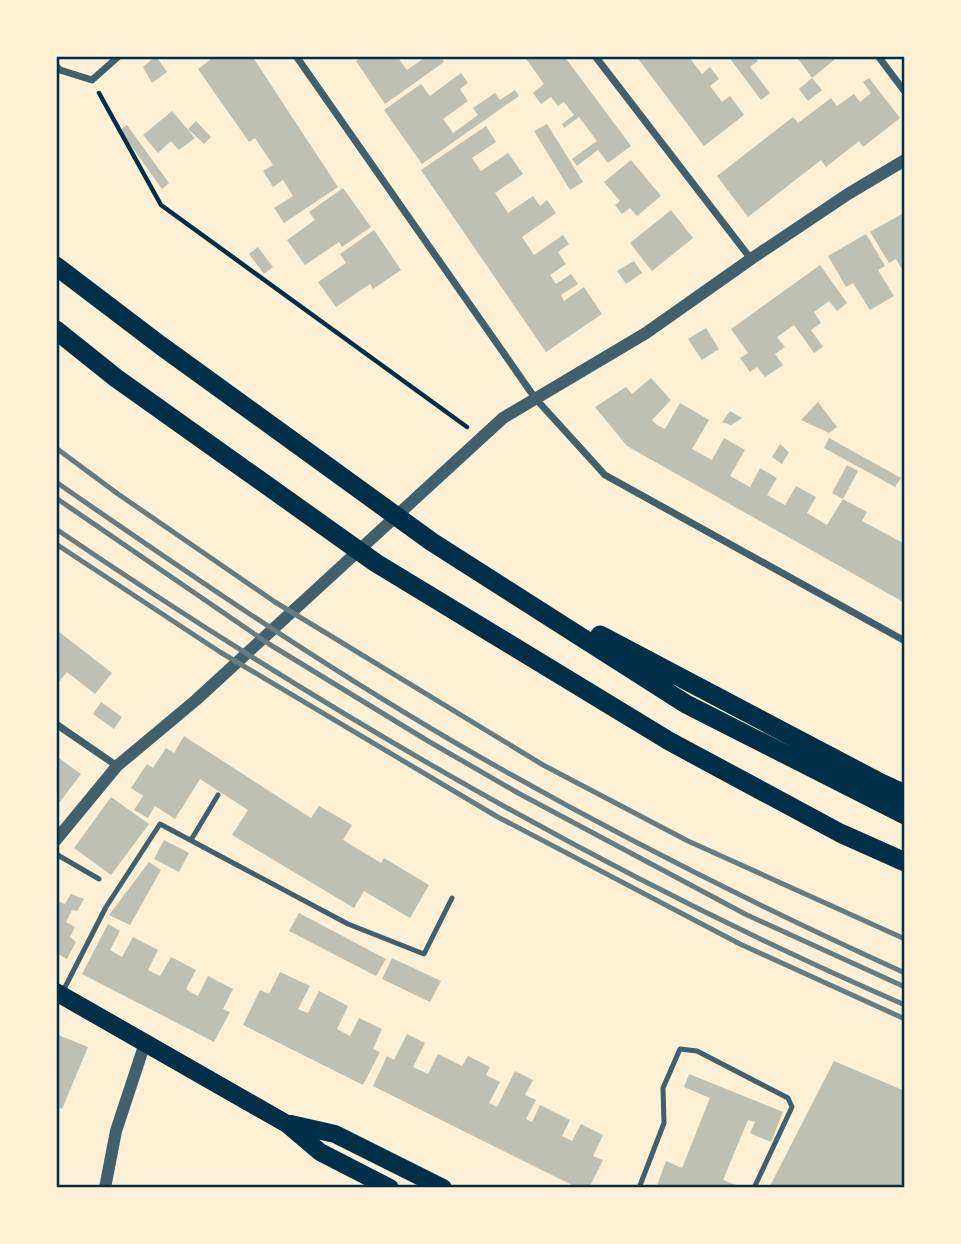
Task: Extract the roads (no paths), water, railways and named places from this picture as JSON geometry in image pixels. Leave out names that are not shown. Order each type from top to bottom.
[{"type":"highway","points":[[56,267],[411,528],[686,704],[905,815]]},
{"type":"highway","points":[[56,330],[116,378],[388,571],[670,741],[840,833],[905,862]]},
{"type":"highway","points":[[494,580],[905,794]]},
{"type":"main road","points":[[59,993],[287,1124],[320,1153],[390,1188]]},
{"type":"main road","points":[[287,1124],[335,1134],[443,1188]]},
{"type":"street","points":[[56,66],[60,70],[92,80],[118,56]]},
{"type":"street","points":[[296,56],[535,398],[605,475],[905,641]]},
{"type":"street","points":[[595,56],[751,259]]},
{"type":"street","points":[[878,56],[905,92]]},
{"type":"street","points":[[56,840],[117,766],[196,700],[503,418],[646,333],[848,194],[905,160]]},
{"type":"street","points":[[56,724],[117,766]]},
{"type":"street","points":[[105,1188],[116,1130],[145,1043]]},
{"type":"lane","points":[[191,840],[218,795]]},
{"type":"lane","points":[[59,993],[106,907],[160,824],[348,924],[424,954],[452,898]]},
{"type":"lane","points":[[56,854],[99,880]]},
{"type":"lane","points":[[639,1188],[664,1123],[663,1088],[680,1049],[697,1051],[788,1098],[792,1107],[754,1188]]},
{"type":"railway","points":[[56,448],[275,602],[543,765],[688,841],[905,939]]},
{"type":"railway","points":[[56,482],[302,648],[454,742],[676,863],[905,973]]},
{"type":"railway","points":[[56,498],[269,644],[518,793],[747,915],[905,987]]},
{"type":"railway","points":[[56,529],[260,662],[469,787],[684,902],[905,1005]]},
{"type":"railway","points":[[56,544],[220,652],[496,816],[740,944],[905,1019]]}]
